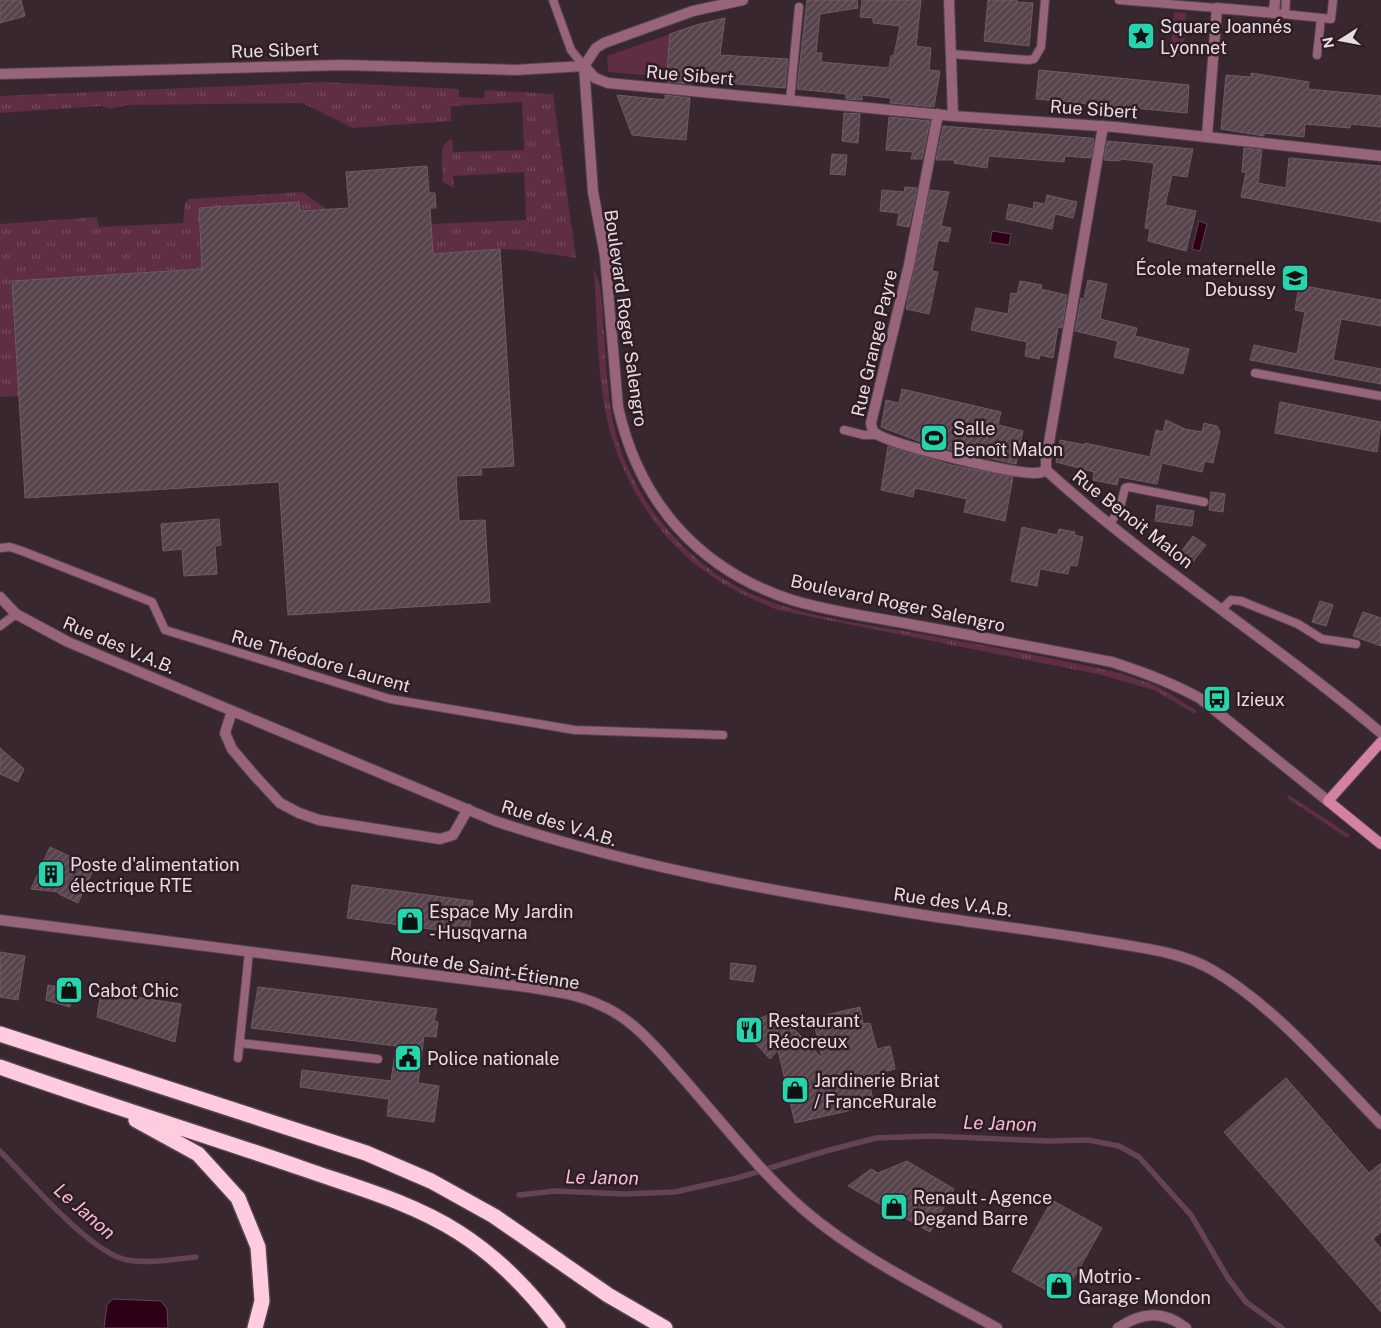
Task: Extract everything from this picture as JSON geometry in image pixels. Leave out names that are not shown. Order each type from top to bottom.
[{"type":"highway","points":[[0,1034],[366,1154],[431,1181],[494,1216],[608,1295],[665,1328]]},
{"type":"highway","points":[[0,1067],[111,1106],[206,1135],[367,1191],[420,1212],[458,1232],[516,1278],[558,1328]]},
{"type":"highway","points":[[111,1106],[198,1154],[238,1198],[258,1247],[262,1301],[255,1328]]},
{"type":"main road","points":[[1381,742],[1328,801],[1381,844]]},
{"type":"street","points":[[584,66],[596,48],[604,43],[694,11],[744,0]]},
{"type":"street","points":[[949,0],[954,116]]},
{"type":"street","points":[[1207,136],[1217,8],[1274,13],[1275,0]]},
{"type":"street","name":"Rue Sibert","points":[[0,74],[343,65],[522,70],[584,66],[595,78],[608,83],[954,116],[1102,126],[1381,156]]},
{"type":"street","name":"Boulevard Roger Salengro","points":[[584,66],[592,192],[605,256],[622,422],[633,457],[646,485],[663,510],[693,544],[717,563],[742,579],[793,600],[1112,662],[1148,674],[1180,687],[1201,699],[1328,801]]},
{"type":"street","name":"Rue Grange Payre","points":[[938,114],[909,265],[871,423],[872,430],[877,435],[910,447],[1034,473],[1046,470]]},
{"type":"street","name":"Rue Benoit Malon","points":[[1102,126],[1046,460],[1046,470],[1139,547],[1381,733]]},
{"type":"street","name":"Rue des V.A.B.","points":[[0,597],[16,614],[68,642],[495,821],[572,846],[623,860],[735,883],[930,916],[1074,937],[1178,956],[1212,969],[1247,993],[1302,1044],[1381,1124]]},
{"type":"street","points":[[232,712],[225,733],[232,749],[280,803],[299,813],[319,820],[440,839],[453,835],[468,809]]},
{"type":"street","name":"Route de Saint-Étienne","points":[[0,920],[527,987],[570,995],[601,1005],[628,1021],[658,1050],[751,1155],[804,1210],[870,1258],[998,1328]]},
{"type":"street","points":[[1118,1328],[1130,1320],[1151,1314],[1164,1316],[1186,1328]]},
{"type":"lane","points":[[553,0],[571,50],[584,66]]},
{"type":"lane","points":[[951,54],[1028,60],[1034,58],[1041,48],[1045,0]]},
{"type":"lane","points":[[1119,0],[1217,8]]},
{"type":"lane","points":[[1285,14],[1286,0]]},
{"type":"lane","points":[[1274,13],[1331,19],[1333,0]]},
{"type":"lane","points":[[790,100],[799,7]]},
{"type":"lane","points":[[1317,55],[1321,18]]},
{"type":"lane","points":[[1255,372],[1381,396]]},
{"type":"lane","points":[[844,430],[864,435],[877,435]]},
{"type":"lane","points":[[1110,523],[1119,511],[1125,488],[1129,486],[1204,502]]},
{"type":"lane","name":"Rue Théodore Laurent","points":[[0,548],[10,547],[22,550],[152,602],[165,630],[390,699],[575,730],[723,734]]},
{"type":"lane","points":[[1222,609],[1231,600],[1241,601],[1298,624],[1322,639],[1356,644]]},
{"type":"lane","points":[[0,626],[16,614]]},
{"type":"lane","points":[[238,1058],[249,952]]},
{"type":"lane","points":[[240,1043],[378,1059]]},
{"type":"green space","points":[[1174,12],[1186,13],[1183,56],[1170,55]]},
{"type":"green space","points":[[670,34],[667,77],[608,72],[607,56]]},
{"type":"green space","points":[[324,82],[459,89],[459,97],[484,98],[485,90],[553,94],[576,258],[524,250],[500,249],[352,259],[432,237],[431,224],[526,220],[524,172],[453,176],[454,188],[443,182],[442,164],[444,146],[452,139],[453,152],[524,150],[522,102],[451,106],[451,121],[353,128],[302,103],[126,105],[110,109],[101,106],[0,113],[0,96]]},
{"type":"green space","points":[[302,192],[327,209],[300,211],[299,202],[199,209],[289,263],[12,281],[19,396],[0,397],[0,224],[97,217],[99,227],[183,223],[185,203],[189,199]]},
{"type":"green space","points":[[594,270],[601,292],[607,382],[612,414],[619,445],[625,461],[637,486],[669,531],[709,569],[732,584],[757,596],[800,611],[1021,652],[1120,673],[1157,686],[1197,711],[1195,714],[1154,690],[1102,675],[778,610],[734,590],[710,575],[672,543],[656,524],[629,481],[619,458],[611,434],[602,393]]},
{"type":"green space","points":[[1289,795],[1350,835],[1347,838],[1287,798]]},
{"type":"shaded area","points":[[1199,221],[1207,224],[1200,251],[1192,249]]},
{"type":"shaded area","points":[[992,231],[1011,234],[1009,245],[990,242]]},
{"type":"shaded area","points":[[113,1299],[161,1301],[167,1309],[168,1328],[104,1328],[107,1305]]},
{"type":"building","points":[[0,0],[21,0],[25,16],[0,23]]},
{"type":"building","points":[[807,0],[857,0],[858,8],[820,14],[816,53],[822,53],[821,62],[889,68],[891,56],[894,55],[900,26],[873,23],[873,18],[860,17],[862,0],[921,0],[916,46],[931,48],[929,70],[940,71],[934,107],[890,103],[891,98],[862,95],[862,100],[846,99],[846,94],[797,89]]},
{"type":"building","points":[[988,0],[1017,0],[1017,2],[1033,3],[1029,46],[984,41]]},
{"type":"building","points":[[725,18],[720,55],[788,59],[785,88],[691,80],[691,84],[666,82],[670,34]]},
{"type":"building","points":[[1039,70],[1189,85],[1187,113],[1036,99]]},
{"type":"building","points":[[1251,73],[1309,82],[1308,89],[1381,96],[1381,127],[1351,124],[1350,128],[1305,124],[1304,137],[1264,133],[1264,136],[1221,129],[1226,75],[1251,77]]},
{"type":"building","points":[[617,95],[665,100],[665,95],[690,98],[686,140],[632,135]]},
{"type":"building","points":[[844,113],[860,114],[858,143],[842,141]]},
{"type":"building","points":[[889,117],[930,121],[922,159],[911,159],[913,152],[886,150]]},
{"type":"building","points":[[943,126],[1094,139],[1091,158],[1065,156],[1064,162],[989,156],[987,168],[954,163],[955,160],[936,160]]},
{"type":"building","points":[[1107,141],[1193,149],[1187,177],[1172,175],[1165,205],[1196,211],[1186,251],[1148,241],[1150,229],[1145,228],[1154,163],[1121,159],[1120,161],[1104,160]]},
{"type":"building","points":[[1244,148],[1262,150],[1258,183],[1286,188],[1289,158],[1381,166],[1381,222],[1241,197],[1246,172],[1242,172]]},
{"type":"building","points":[[832,154],[847,155],[845,175],[830,174]]},
{"type":"building","points":[[427,166],[429,193],[435,193],[436,208],[430,208],[433,254],[500,249],[514,466],[481,468],[482,475],[456,476],[459,521],[485,520],[490,602],[288,615],[279,482],[25,498],[12,281],[202,269],[199,208],[299,202],[300,211],[349,208],[346,172]]},
{"type":"building","points":[[905,187],[917,188],[909,227],[897,225],[899,213],[880,211],[882,190],[904,192]]},
{"type":"building","points":[[930,190],[949,192],[941,226],[951,228],[948,242],[938,240],[932,271],[938,272],[929,314],[906,309]]},
{"type":"building","points":[[1047,195],[1077,202],[1073,218],[1055,214],[1052,229],[1006,219],[1009,204],[1033,209],[1034,202],[1045,204]]},
{"type":"building","points":[[1088,280],[1107,284],[1100,319],[1137,328],[1135,336],[1189,349],[1183,374],[1114,357],[1118,341],[1075,331],[1081,298],[1084,299]]},
{"type":"building","points":[[1020,281],[1042,285],[1041,289],[1067,295],[1062,328],[1058,327],[1053,358],[1040,355],[1039,359],[1025,356],[1027,342],[971,330],[976,308],[1008,314],[1011,293],[1017,294]]},
{"type":"building","points":[[1299,285],[1381,300],[1381,326],[1341,319],[1333,360],[1381,369],[1381,384],[1250,360],[1254,345],[1297,354],[1305,312],[1295,310]]},
{"type":"building","points":[[902,389],[1001,412],[998,425],[1023,431],[1016,464],[929,445],[881,427],[886,400],[899,403]]},
{"type":"building","points":[[1280,402],[1381,422],[1377,452],[1275,433]]},
{"type":"building","points":[[1166,420],[1185,429],[1202,432],[1204,423],[1217,426],[1220,432],[1213,463],[1205,461],[1202,472],[1162,463],[1157,484],[1119,477],[1117,485],[1093,480],[1094,472],[1056,462],[1060,440],[1085,445],[1085,443],[1150,457],[1156,430],[1163,432]]},
{"type":"building","points":[[888,446],[951,465],[1013,477],[1005,521],[964,512],[967,499],[915,488],[913,497],[881,490]]},
{"type":"building","points":[[1211,492],[1225,494],[1223,512],[1209,510]]},
{"type":"building","points":[[1157,505],[1194,511],[1192,526],[1155,521]]},
{"type":"building","points":[[219,519],[221,545],[215,546],[217,574],[184,576],[182,549],[163,551],[161,524]]},
{"type":"building","points":[[1022,527],[1057,535],[1059,529],[1075,532],[1074,535],[1083,537],[1077,566],[1070,565],[1068,574],[1040,569],[1037,586],[1011,581]]},
{"type":"building","points":[[1193,536],[1206,545],[1192,563],[1180,553]]},
{"type":"building","points":[[1320,601],[1333,605],[1326,626],[1312,622]]},
{"type":"building","points":[[1363,612],[1381,618],[1381,646],[1353,636]]},
{"type":"building","points":[[0,748],[24,769],[18,782],[0,774]]},
{"type":"building","points":[[50,847],[94,868],[78,903],[59,894],[59,892],[31,889]]},
{"type":"building","points":[[352,885],[473,901],[469,934],[347,918]]},
{"type":"building","points":[[0,952],[25,956],[18,1000],[0,997]]},
{"type":"building","points":[[731,963],[756,966],[753,982],[730,979]]},
{"type":"building","points":[[48,985],[72,989],[70,1007],[46,1000]]},
{"type":"building","name":"Police nationale","points":[[258,987],[437,1009],[434,1021],[438,1022],[436,1037],[424,1036],[418,1083],[439,1086],[434,1122],[387,1116],[389,1099],[300,1087],[302,1070],[391,1081],[396,1046],[251,1028]]},
{"type":"building","points":[[101,992],[181,1004],[175,1042],[97,1017]]},
{"type":"building","points":[[860,1007],[863,1024],[870,1023],[877,1049],[890,1046],[895,1069],[868,1076],[874,1105],[795,1123],[778,1050],[770,1059],[739,1026],[749,1016],[761,1018],[777,1011],[822,1058],[813,1018]]},
{"type":"building","points":[[1286,1078],[1369,1173],[1381,1163],[1381,1232],[1373,1239],[1381,1248],[1381,1312],[1224,1132]]},
{"type":"building","points":[[907,1161],[954,1189],[930,1232],[848,1186],[871,1169],[878,1173]]},
{"type":"building","points":[[1052,1200],[1102,1228],[1062,1299],[1012,1271]]},
{"type":"waterway","name":"Le Janon","points":[[519,1195],[555,1191],[624,1194],[675,1192],[737,1178],[876,1138],[931,1136],[1048,1141],[1088,1140],[1119,1146],[1139,1157],[1191,1215],[1228,1278],[1246,1302],[1282,1328]]},
{"type":"waterway","name":"Le Janon","points":[[0,1151],[78,1230],[95,1244],[112,1254],[127,1260],[144,1262],[196,1257]]},
{"type":"place","name":"Square Joannés Lyonnet","points":[[1141,36]]},
{"type":"place","name":"École maternelle Debussy","points":[[1295,278]]},
{"type":"place","name":"Salle Benoît Malon","points":[[934,438]]},
{"type":"place","name":"Izieux","points":[[1217,699]]},
{"type":"place","name":"Poste d'alimentation électrique RTE","points":[[51,874]]},
{"type":"place","name":"Espace My Jardin - Husqvarna","points":[[410,921]]},
{"type":"place","name":"Cabot Chic","points":[[69,990]]},
{"type":"place","name":"Restaurant Réocreux","points":[[749,1030]]},
{"type":"place","name":"Police nationale","points":[[408,1058]]},
{"type":"place","name":"Jardinerie Briat / FranceRurale","points":[[795,1090]]},
{"type":"place","name":"Renault - Agence Degand Barre","points":[[894,1207]]},
{"type":"place","name":"Motrio - Garage Mondon","points":[[1059,1286]]}]
